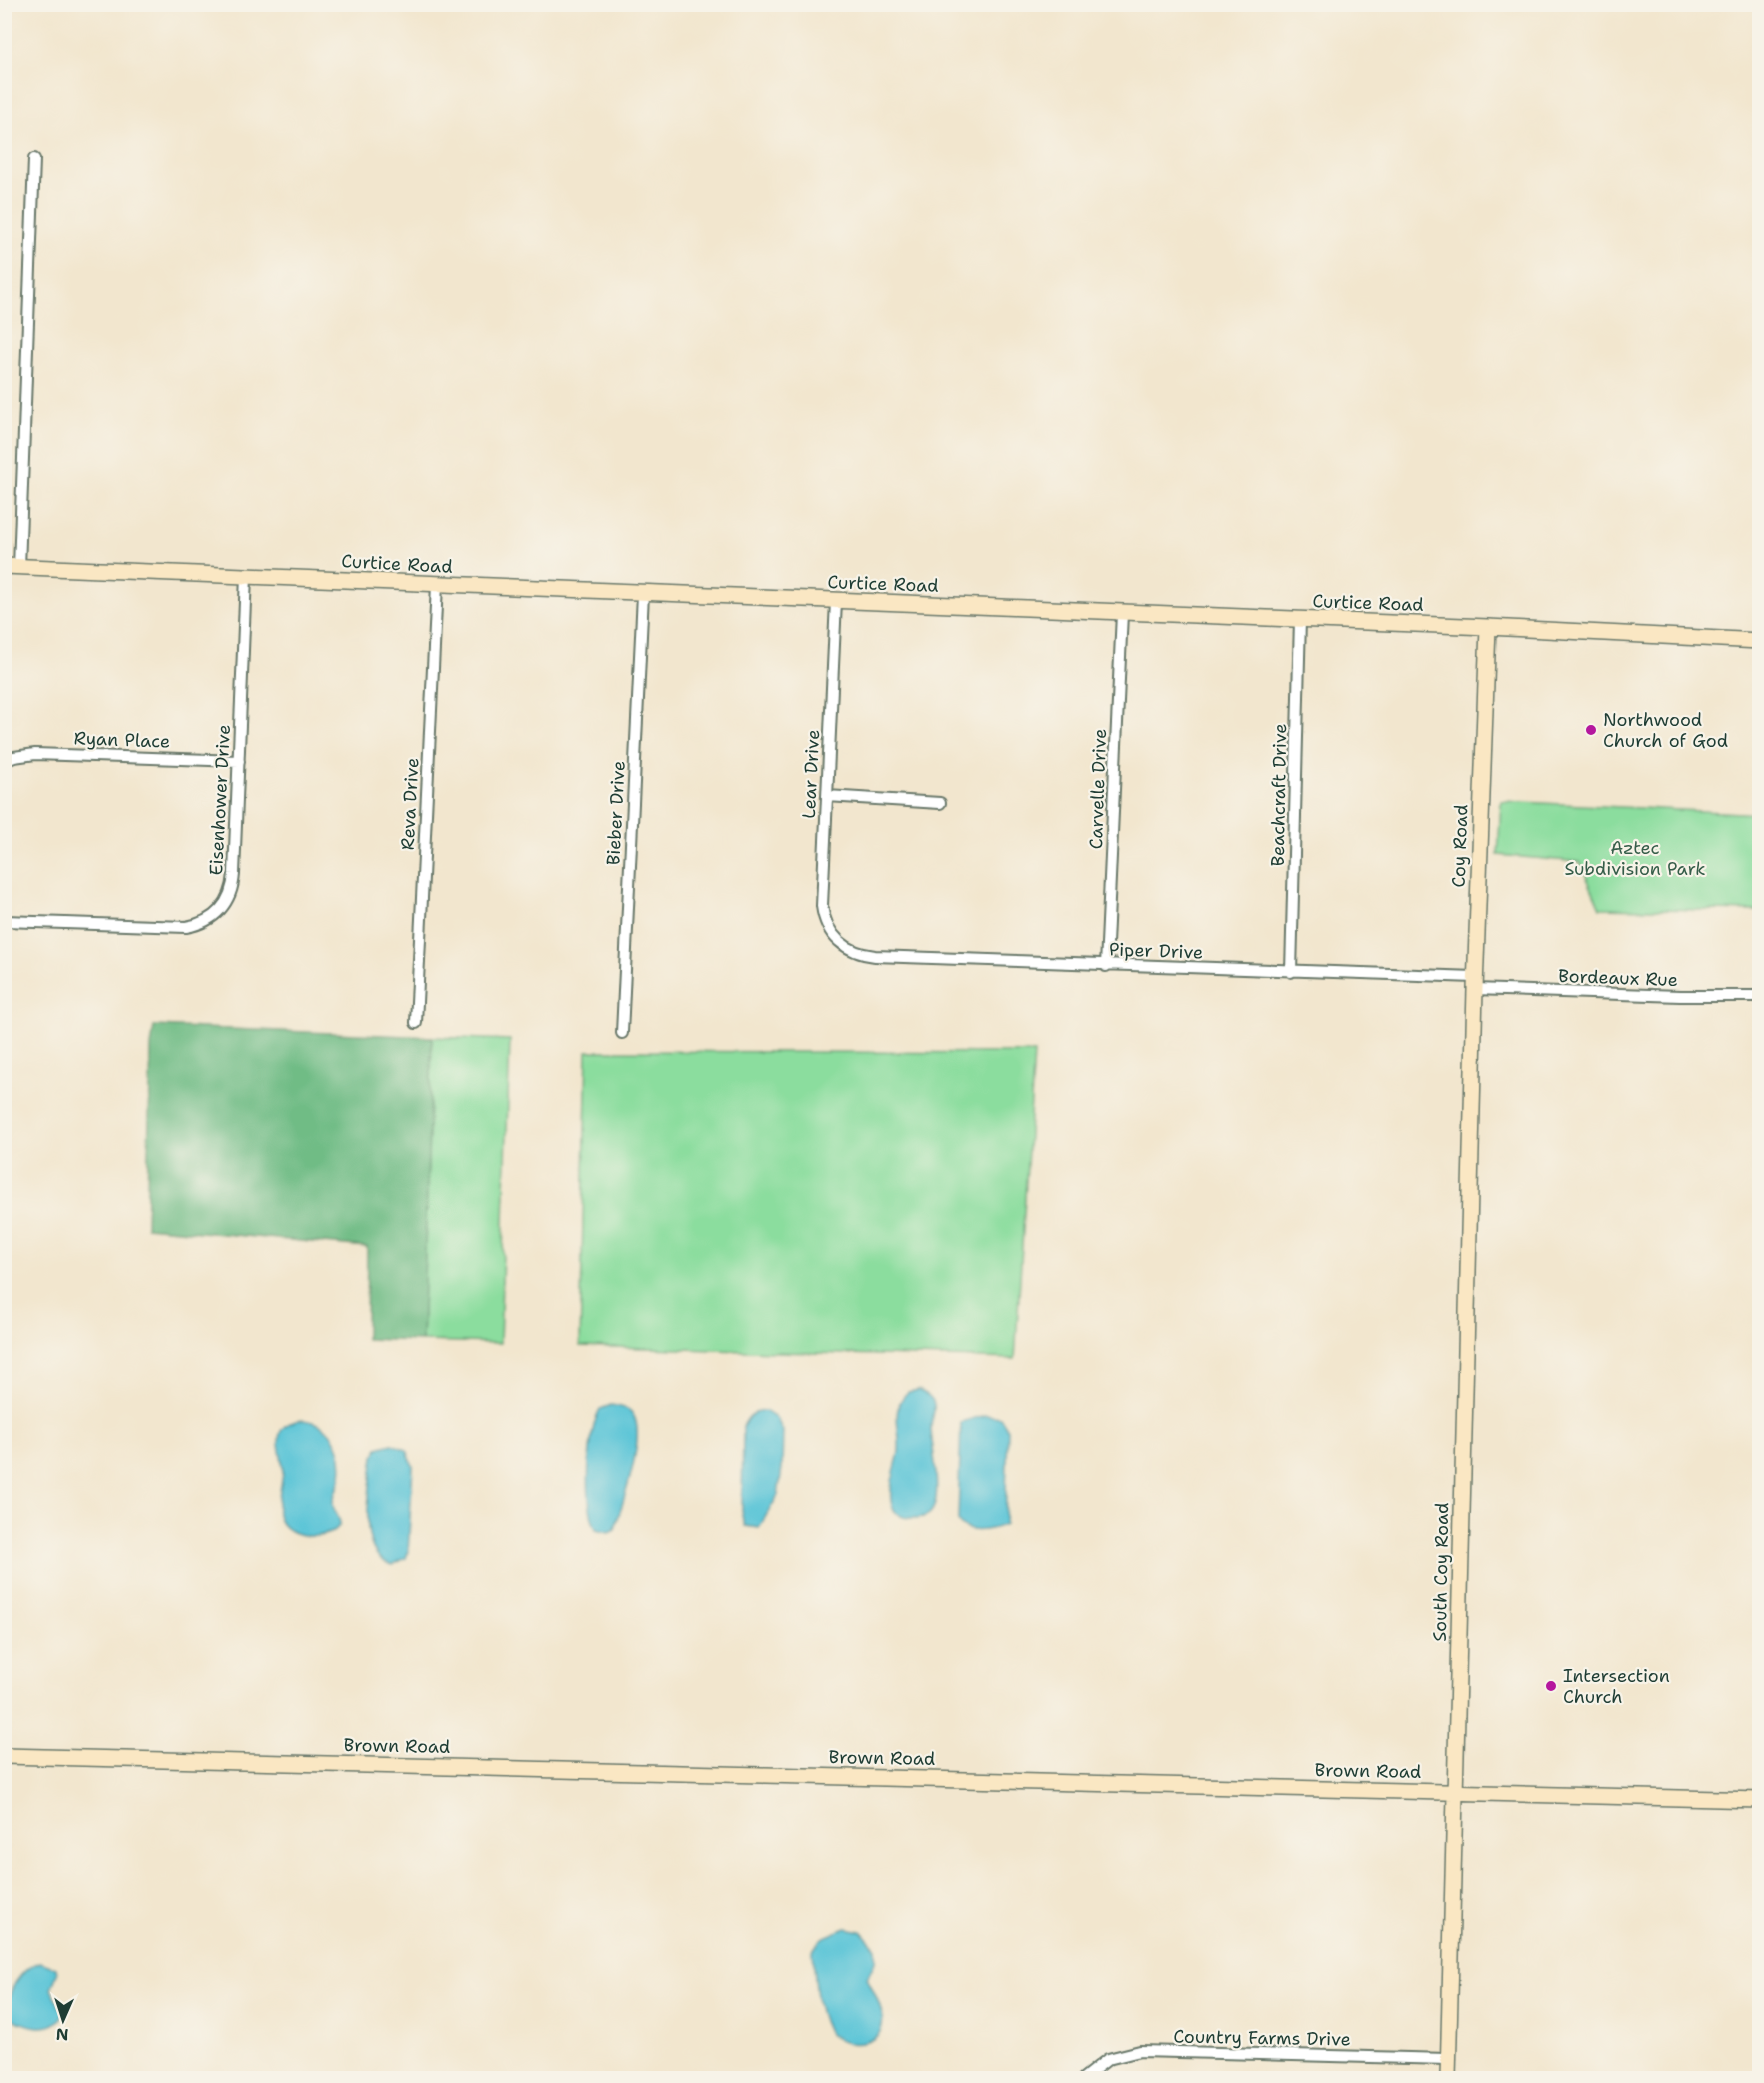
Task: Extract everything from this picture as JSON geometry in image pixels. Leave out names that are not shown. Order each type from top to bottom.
[{"type":"street","points":[[12,567],[34,159]]},
{"type":"street","name":"Curtice Road","points":[[12,567],[1488,627],[1760,641]]},
{"type":"street","name":"Eisenhower Drive","points":[[4,921],[178,927],[209,920],[227,901],[233,883],[246,576]]},
{"type":"street","name":"Reva Drive","points":[[416,1023],[437,585]]},
{"type":"street","name":"Bieber Drive","points":[[622,1033],[643,594]]},
{"type":"street","name":"Lear Drive","points":[[836,601],[822,906],[826,923],[839,943]]},
{"type":"street","name":"Carvelle Drive","points":[[1106,966],[1122,613]]},
{"type":"street","name":"Beachcraft Drive","points":[[1291,972],[1300,620]]},
{"type":"street","name":"Coy Road","points":[[1474,1067],[1488,627]]},
{"type":"street","name":"Ryan Place","points":[[4,761],[35,753],[239,761]]},
{"type":"street","points":[[827,796],[940,803]]},
{"type":"street","name":"Piper Drive","points":[[839,943],[866,955],[1291,972],[1475,983]]},
{"type":"street","name":"Bordeaux Rue","points":[[1475,983],[1680,996],[1760,996]]},
{"type":"street","name":"South Coy Road","points":[[1448,2079],[1474,1067]]},
{"type":"street","name":"Brown Road","points":[[4,1756],[1760,1800]]},
{"type":"street","name":"Country Farms Drive","points":[[1084,2079],[1108,2059],[1140,2051],[1448,2059]]},
{"type":"green space","name":"Aztec Subdivision Park","points":[[1501,801],[1759,814],[1759,911],[1600,908],[1580,862],[1498,855]]},
{"type":"green space","points":[[154,1026],[432,1037],[422,1341],[366,1339],[367,1247],[146,1227],[151,1047]]},
{"type":"green space","points":[[432,1037],[510,1040],[500,1343],[422,1341]]},
{"type":"green space","points":[[587,1051],[1034,1053],[1015,1359],[580,1346]]},
{"type":"water","points":[[919,1390],[927,1394],[934,1404],[931,1428],[937,1486],[934,1507],[929,1514],[911,1518],[901,1516],[895,1511],[891,1484],[899,1448],[898,1407],[908,1392]]},
{"type":"water","points":[[611,1405],[629,1410],[635,1419],[637,1433],[628,1486],[615,1529],[609,1532],[596,1529],[592,1518],[589,1469],[592,1434],[596,1420],[600,1409]]},
{"type":"water","points":[[765,1411],[777,1419],[783,1431],[782,1468],[778,1495],[759,1528],[745,1526],[742,1516],[743,1427],[751,1415]]},
{"type":"water","points":[[985,1415],[1000,1417],[1008,1430],[1005,1524],[986,1530],[973,1530],[961,1526],[958,1521],[961,1422]]},
{"type":"water","points":[[300,1420],[311,1421],[327,1431],[338,1446],[342,1466],[333,1502],[340,1524],[335,1531],[320,1536],[295,1533],[280,1521],[278,1513],[283,1477],[280,1435],[289,1423]]},
{"type":"water","points":[[392,1444],[407,1450],[413,1466],[408,1552],[406,1558],[392,1565],[380,1558],[373,1548],[369,1534],[368,1501],[374,1456],[378,1448]]},
{"type":"water","points":[[846,1928],[861,1931],[876,1948],[876,1960],[867,1978],[876,1995],[883,2020],[878,2034],[872,2039],[855,2044],[830,2035],[822,2019],[815,1980],[813,1950],[822,1938]]},
{"type":"water","points":[[40,1962],[56,1968],[57,1974],[51,1989],[63,2014],[59,2021],[45,2027],[28,2025],[7,2014],[11,1990],[15,1983],[26,1970]]},
{"type":"place","name":"Northwood Church of God","points":[[1591,730]]},
{"type":"place","name":"Intersection Church","points":[[1551,1686]]}]
